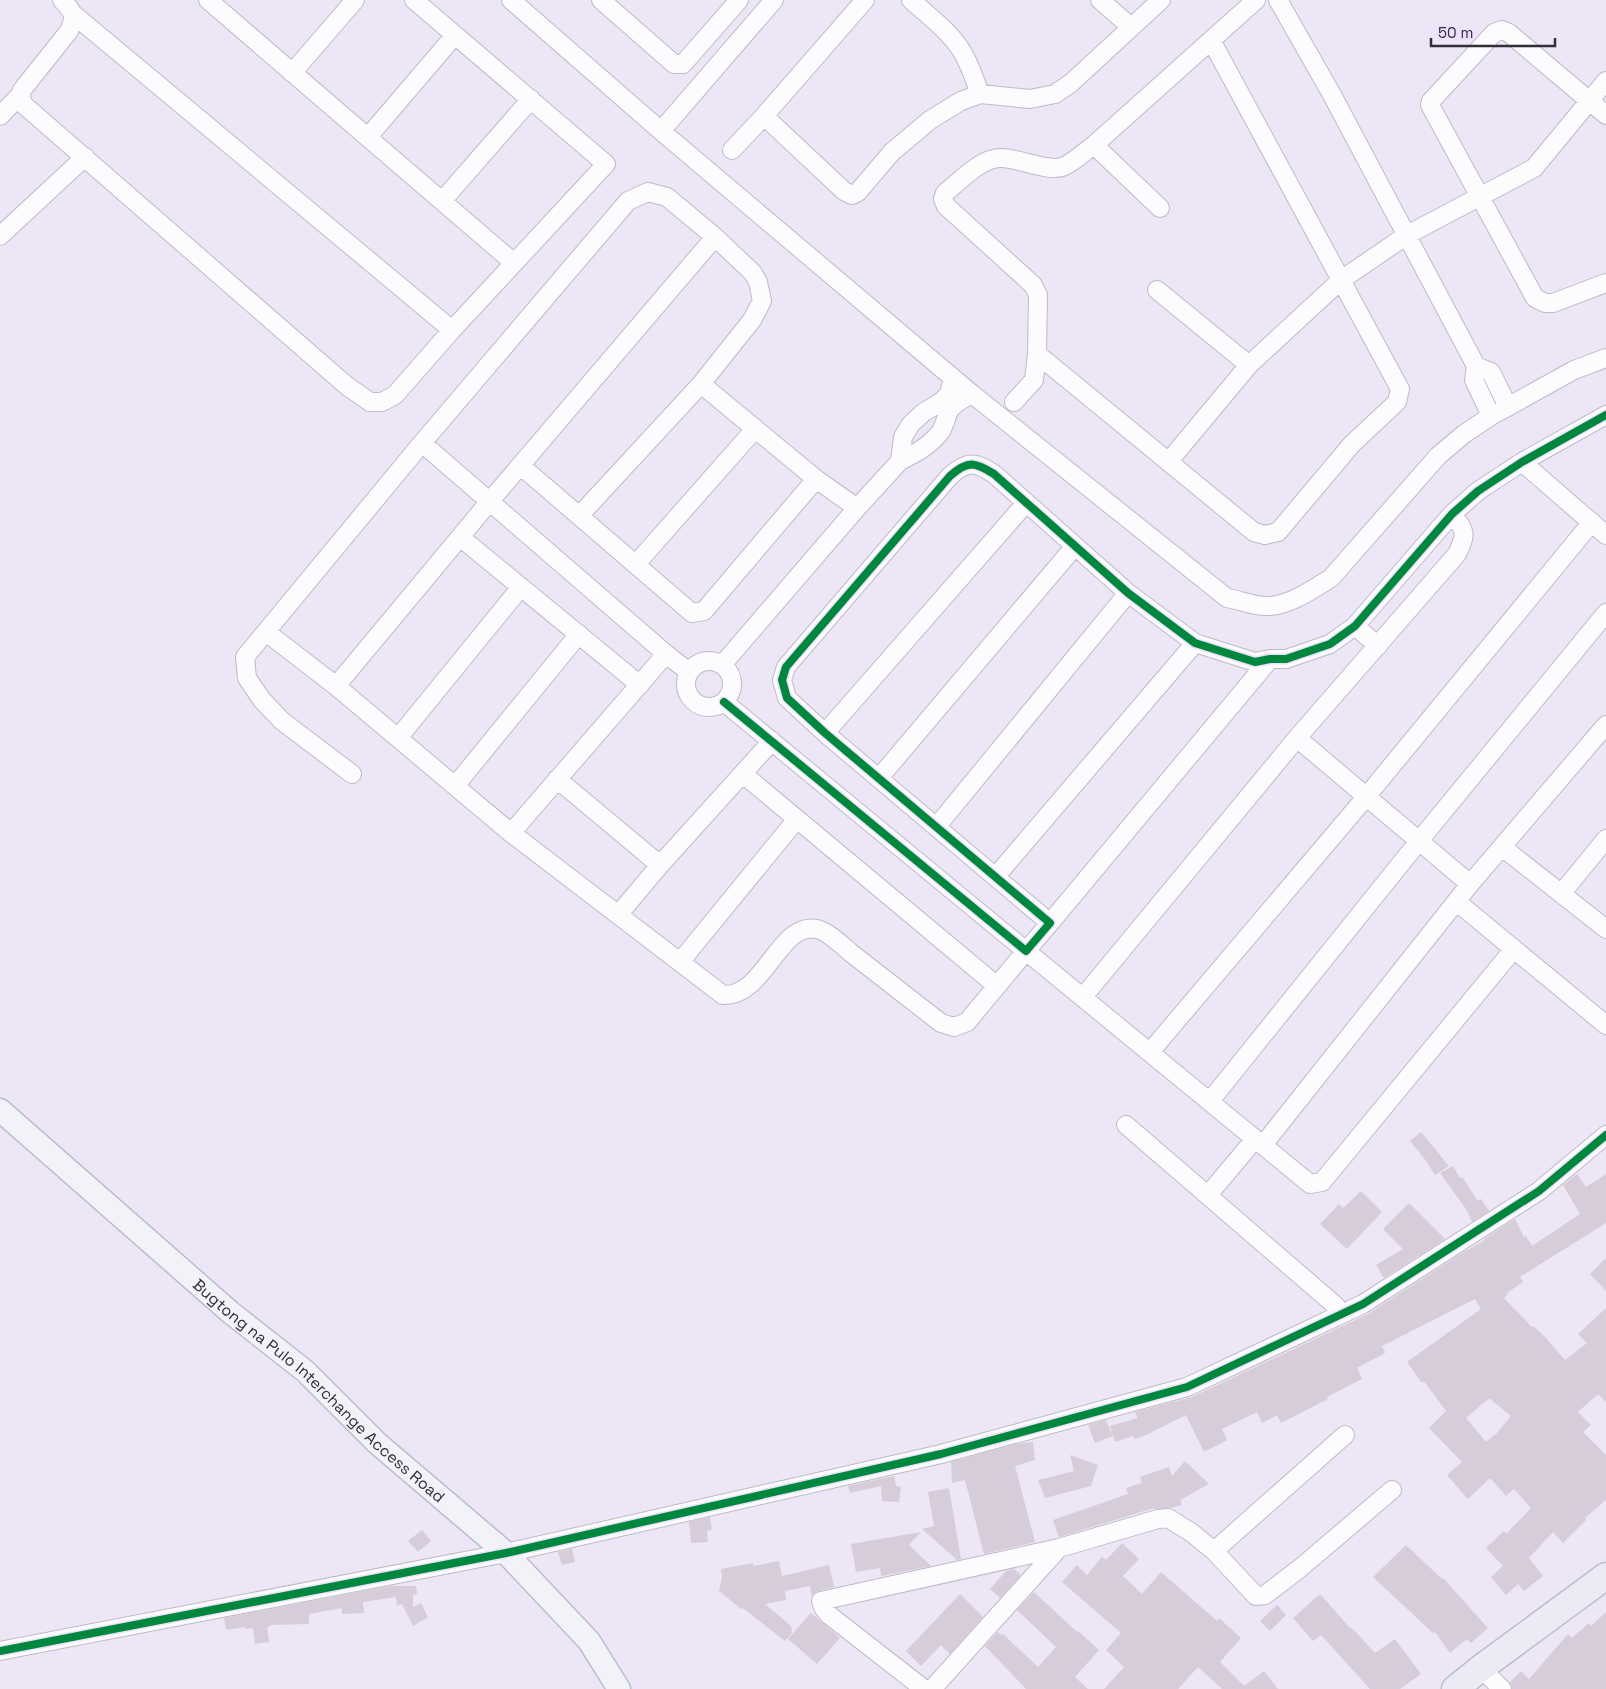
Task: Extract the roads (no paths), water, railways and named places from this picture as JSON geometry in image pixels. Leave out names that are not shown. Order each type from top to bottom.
[{"type":"highway","points":[[1455,1689],[1606,1576]]},
{"type":"main road","name":"Bugtong na Pulo Interchange Access Road","points":[[0,1110],[230,1312],[305,1371],[377,1443],[506,1553],[590,1641],[619,1689]]},
{"type":"street","points":[[292,73],[355,0]]},
{"type":"street","points":[[21,94],[24,105],[347,386],[370,402],[382,402],[395,395],[452,330],[606,164],[414,0]]},
{"type":"street","points":[[511,0],[661,131],[972,394],[1227,598],[1266,606],[1292,600],[1331,578],[1438,456],[1464,434],[1491,416],[1574,370],[1606,358]]},
{"type":"street","points":[[608,2],[674,64],[679,65],[683,64],[739,0]]},
{"type":"street","points":[[661,131],[774,0]]},
{"type":"street","points":[[732,150],[866,0]]},
{"type":"street","points":[[912,0],[961,50],[967,60],[980,94]]},
{"type":"street","points":[[1100,0],[1131,27]]},
{"type":"street","points":[[764,116],[844,191],[852,195],[858,192],[892,152],[930,120],[961,101],[980,94],[1030,99],[1055,94],[1071,84],[1161,0]]},
{"type":"street","points":[[1014,402],[1034,380],[1037,354],[1038,294],[1033,285],[946,206],[943,199],[945,193],[980,165],[999,158],[1061,167],[1094,145],[1256,0]]},
{"type":"street","points":[[1278,0],[1331,93],[1476,366],[1474,380],[1491,416]]},
{"type":"street","points":[[219,3],[292,73],[514,263]]},
{"type":"street","points":[[0,116],[21,94],[26,84],[68,31],[74,20],[68,7]]},
{"type":"street","points":[[68,7],[452,330]]},
{"type":"street","points":[[1606,115],[1509,33],[1502,30],[1494,33],[1431,101],[1430,105],[1430,109],[1535,298],[1553,303],[1606,282]]},
{"type":"street","points":[[368,137],[455,35]]},
{"type":"street","points":[[1037,354],[1254,532],[1265,534],[1278,532],[1352,444],[1397,402],[1400,390],[1211,40]]},
{"type":"street","points":[[1168,461],[1248,365],[1341,280],[1407,235],[1534,168],[1606,81]]},
{"type":"street","points":[[442,201],[531,99]]},
{"type":"street","points":[[1094,145],[1160,208]]},
{"type":"street","points":[[0,236],[85,157]]},
{"type":"street","points":[[352,774],[282,720],[262,700],[247,678],[245,657],[422,443],[628,201],[648,192],[667,197],[715,237],[753,273],[758,282],[762,300],[752,320],[701,384],[579,516]]},
{"type":"street","points":[[336,686],[490,501],[715,237]]},
{"type":"street","points":[[1157,290],[1248,365]]},
{"type":"street","points":[[1476,366],[1491,372],[1508,407]]},
{"type":"street","points":[[900,461],[903,437],[911,424],[949,394],[953,378]]},
{"type":"street","points":[[701,384],[816,479],[857,508]]},
{"type":"street","points":[[722,665],[900,461],[920,452],[932,441],[942,429],[949,411],[957,402],[972,394]]},
{"type":"street","points":[[1050,923],[787,698],[782,680],[786,667],[950,476],[968,464],[979,465],[994,474],[1128,593],[1195,643],[1255,662],[1270,659],[1286,659],[1330,644],[1355,626],[1452,514],[1478,491],[1522,462],[1604,418]]},
{"type":"street","points":[[636,564],[755,429]]},
{"type":"street","points":[[422,443],[689,672]]},
{"type":"street","points":[[1522,462],[1606,534]]},
{"type":"street","points":[[521,466],[692,613],[704,610],[816,479]]},
{"type":"street","points":[[825,732],[1026,503]]},
{"type":"street","points":[[1082,997],[1296,738],[1457,554],[1465,538],[1462,526],[1452,514]]},
{"type":"street","points":[[1150,1052],[1366,797],[1592,522]]},
{"type":"street","points":[[460,537],[640,685]]},
{"type":"street","points":[[879,778],[1075,546]]},
{"type":"street","points":[[398,738],[522,587]]},
{"type":"street","points":[[937,826],[1128,593]]},
{"type":"street","points":[[1210,1101],[1419,841],[1606,614]]},
{"type":"street","points":[[1355,626],[1378,646]]},
{"type":"street","points":[[266,632],[336,686],[511,834],[723,994],[733,995],[745,990],[792,935],[803,928],[819,929],[941,1023],[954,1027],[967,1022],[1270,659]]},
{"type":"street","points":[[455,786],[579,634]]},
{"type":"street","points":[[996,876],[1195,643]]},
{"type":"street","points":[[511,834],[666,654]]},
{"type":"street","points":[[700,662],[715,662],[722,665],[731,676],[732,683],[731,690],[724,702],[711,707],[697,704],[691,699],[686,686],[689,672],[700,662]]},
{"type":"street","points":[[724,702],[1310,1184],[1322,1182],[1513,950]]},
{"type":"street","points":[[1208,1195],[1259,1142],[1470,884],[1606,725]]},
{"type":"street","points":[[1296,738],[1470,884]]},
{"type":"street","points":[[618,915],[660,865],[772,742]]},
{"type":"street","points":[[743,774],[997,986]]},
{"type":"street","points":[[558,779],[660,865]]},
{"type":"street","points":[[680,962],[797,819]]},
{"type":"street","points":[[1561,894],[1606,839]]},
{"type":"street","points":[[1502,847],[1606,929]]},
{"type":"street","points":[[1457,902],[1606,1025]]},
{"type":"street","points":[[1126,1124],[1336,1306]]},
{"type":"street","points":[[0,1651],[506,1553],[941,1454],[1187,1387],[1363,1304],[1539,1190],[1606,1135]]},
{"type":"street","points":[[1214,1551],[1345,1435]]},
{"type":"street","points":[[924,1689],[826,1612],[821,1601],[1059,1548],[1168,1518],[1192,1533],[1214,1551],[1256,1596],[1265,1595],[1299,1569],[1392,1490]]},
{"type":"street","points":[[932,1689],[1059,1548]]},
{"type":"street","points":[[1481,1668],[1502,1689]]}]
